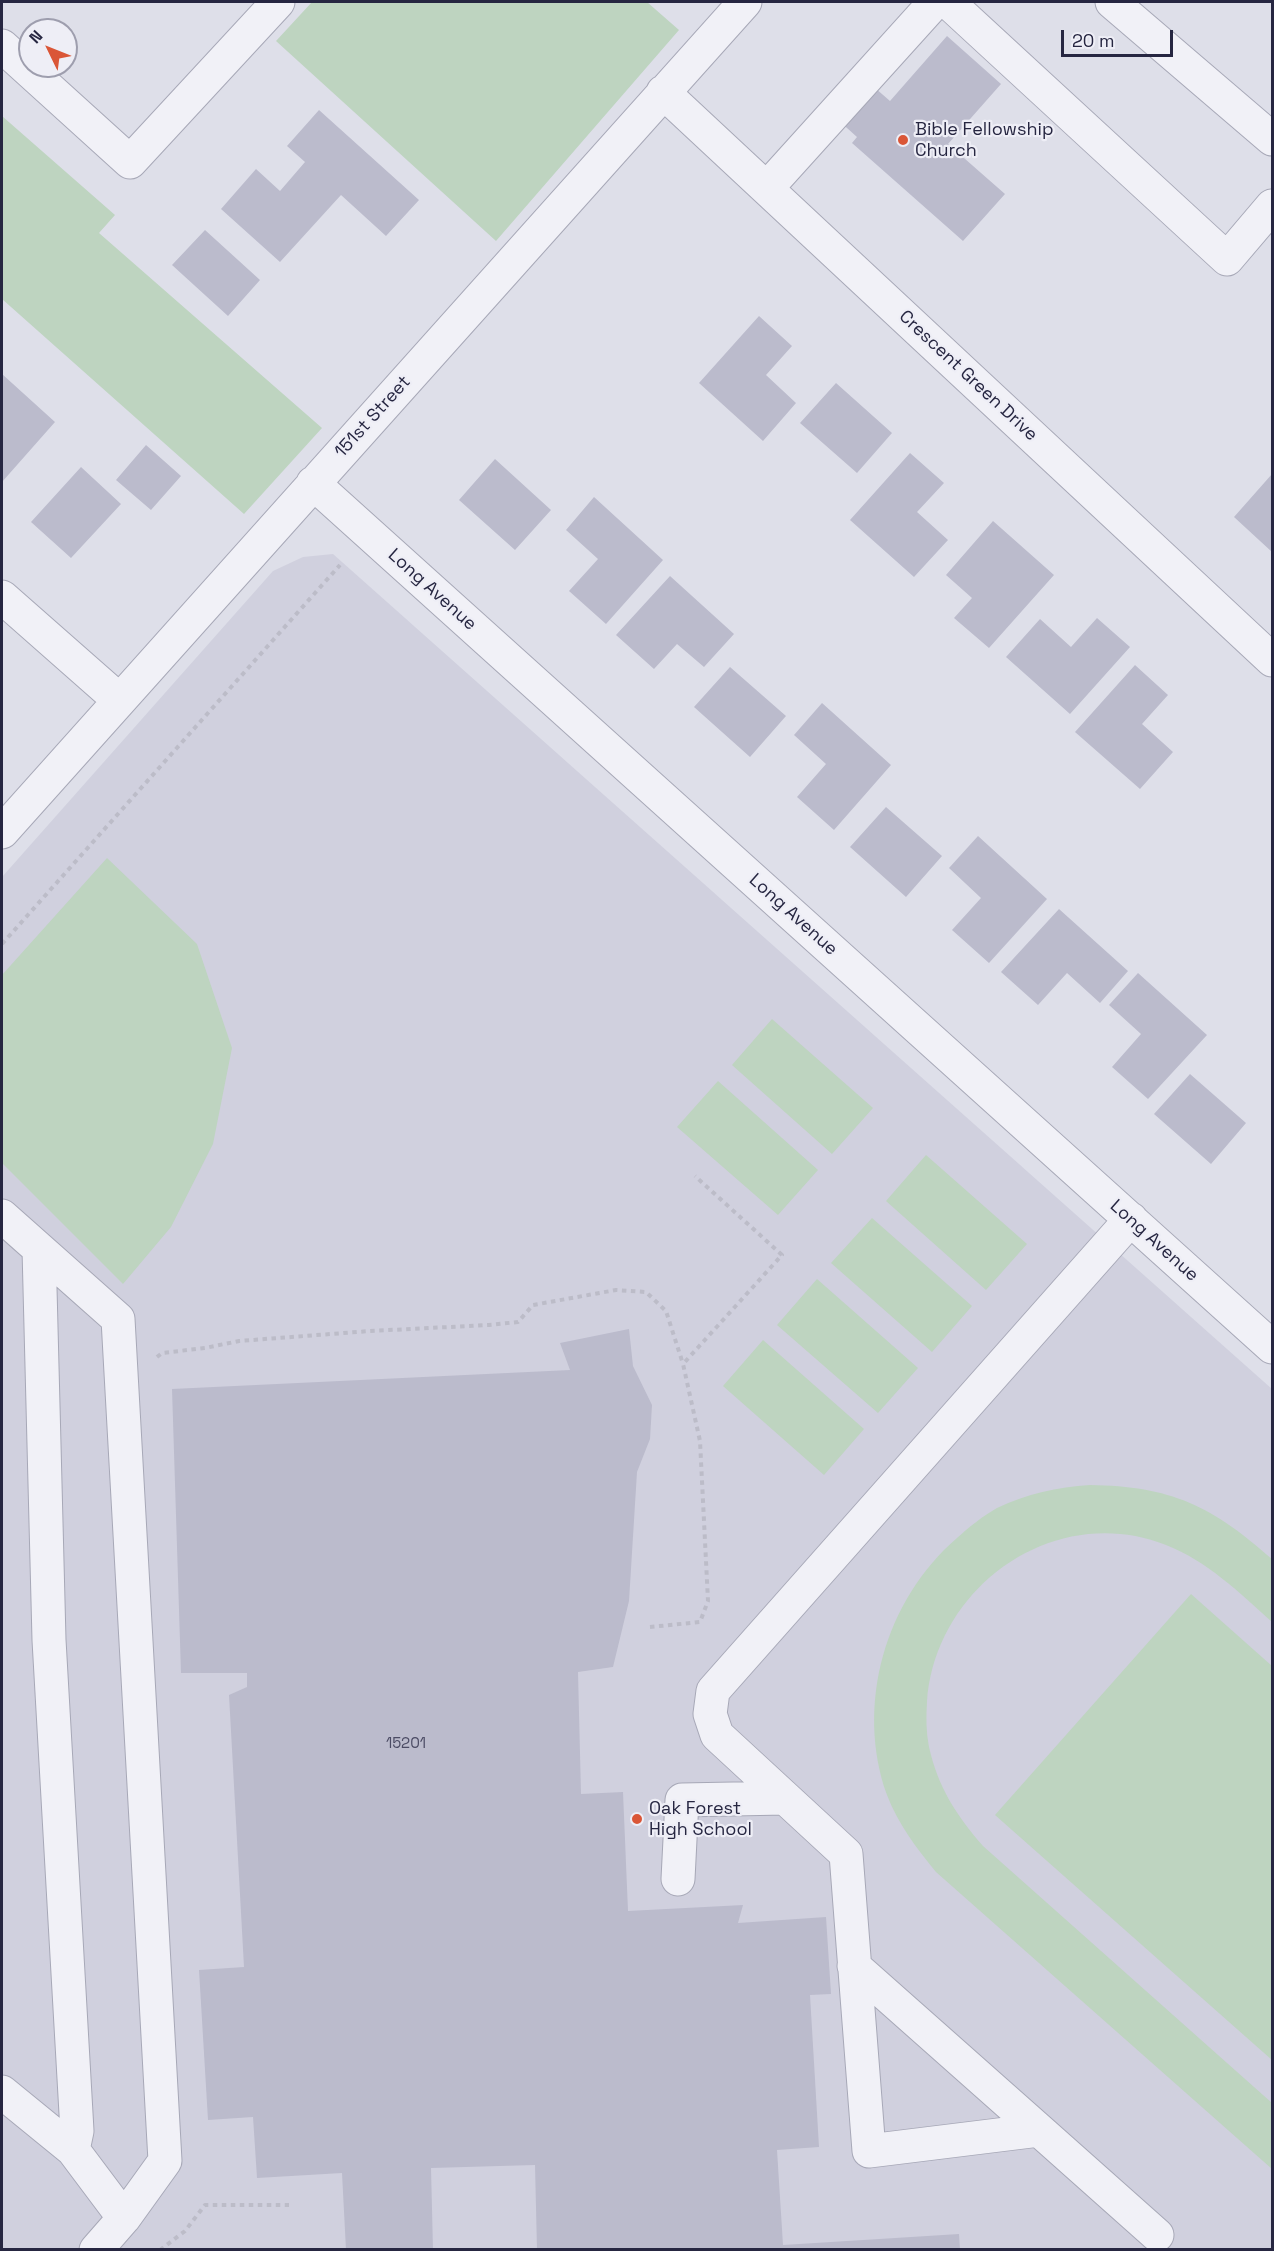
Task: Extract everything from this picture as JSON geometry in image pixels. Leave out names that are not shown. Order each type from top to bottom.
[{"type":"street","points":[[2,46],[130,162],[278,2]]},
{"type":"street","name":"151st Street","points":[[2,832],[745,2]]},
{"type":"street","points":[[767,189],[935,2]]},
{"type":"street","points":[[948,2],[1227,259],[1272,206]]},
{"type":"street","points":[[1112,2],[1272,139]]},
{"type":"street","name":"Crescent Green Drive","points":[[663,92],[1272,660]]},
{"type":"street","name":"Long Avenue","points":[[313,483],[1272,1347]]},
{"type":"street","points":[[2,597],[119,700]]},
{"type":"street","points":[[2,1216],[118,1319],[165,2161],[124,2218],[96,2250]]},
{"type":"street","points":[[1039,2130],[869,2151],[846,1854],[717,1736],[710,1714],[713,1691],[1131,1219]]},
{"type":"street","points":[[39,1249],[49,1640],[77,2131],[73,2150]]},
{"type":"street","points":[[678,1879],[682,1800],[785,1798]]},
{"type":"street","points":[[854,1966],[1157,2235]]},
{"type":"street","points":[[2,2092],[73,2150],[124,2218]]},
{"type":"path","points":[[2,944],[340,565]]},
{"type":"path","points":[[683,1364],[782,1255],[694,1176]]},
{"type":"path","points":[[149,1363],[162,1353],[238,1341],[518,1322],[533,1305],[616,1290],[646,1292],[666,1311],[683,1364],[700,1441],[708,1601],[700,1622],[650,1627]]},
{"type":"path","points":[[160,2250],[185,2231],[205,2205],[289,2205]]},
{"type":"shaded area","name":"Oak Forest High School","points":[[333,554],[1272,1389],[1272,2249],[2,2250],[2,877],[273,571],[303,557]]},
{"type":"green space","points":[[312,2],[647,2],[679,30],[496,241],[276,41]]},
{"type":"green space","points":[[2,116],[115,215],[99,233],[322,428],[244,514],[2,299]]},
{"type":"green space","points":[[107,858],[197,944],[232,1048],[213,1144],[171,1227],[123,1284],[2,1163],[2,975]]},
{"type":"green space","points":[[772,1019],[873,1108],[832,1154],[732,1065]]},
{"type":"green space","points":[[718,1081],[818,1170],[778,1215],[677,1127]]},
{"type":"green space","points":[[926,1155],[1027,1244],[986,1290],[886,1201]]},
{"type":"green space","points":[[872,1218],[972,1306],[932,1352],[831,1263]]},
{"type":"green space","points":[[817,1279],[918,1368],[878,1413],[777,1325]]},
{"type":"green space","points":[[763,1340],[864,1429],[824,1475],[723,1386]]},
{"type":"green space","points":[[1090,1485],[1119,1486],[1167,1495],[1189,1502],[1230,1525],[1272,1559],[1272,1622],[1209,1569],[1166,1545],[1124,1534],[1083,1535],[1044,1545],[1008,1564],[977,1590],[952,1622],[935,1660],[927,1702],[929,1747],[937,1775],[949,1800],[983,1846],[1272,2103],[1272,2169],[936,1872],[908,1836],[887,1795],[878,1761],[874,1726],[876,1690],[883,1656],[895,1623],[911,1592],[932,1563],[957,1538],[997,1508],[1042,1492]]},
{"type":"green space","points":[[1191,1594],[1272,1666],[1272,2060],[995,1815]]},
{"type":"building","name":"Bible Fellowship Church","points":[[947,36],[1001,84],[948,144],[1005,194],[963,241],[852,143],[857,137],[827,110],[859,74],[890,101]]},
{"type":"building","points":[[319,110],[419,200],[386,236],[341,195],[280,262],[221,209],[256,169],[280,191],[305,162],[287,146]]},
{"type":"building","points":[[205,230],[260,280],[228,316],[172,265]]},
{"type":"building","points":[[759,316],[792,346],[766,375],[796,403],[763,441],[699,383]]},
{"type":"building","points":[[2,374],[55,422],[2,482]]},
{"type":"building","points":[[836,383],[892,433],[857,473],[800,423]]},
{"type":"building","points":[[146,445],[181,476],[151,510],[116,480]]},
{"type":"building","points":[[910,453],[944,483],[917,512],[948,540],[914,577],[850,520]]},
{"type":"building","points":[[495,459],[551,510],[515,550],[459,500]]},
{"type":"building","points":[[81,467],[121,504],[71,558],[31,522]]},
{"type":"building","points":[[1272,474],[1272,552],[1234,517]]},
{"type":"building","points":[[594,497],[663,560],[606,624],[569,591],[598,559],[566,530]]},
{"type":"building","points":[[993,521],[1054,575],[989,648],[954,618],[972,598],[946,575]]},
{"type":"building","points":[[670,576],[734,634],[704,667],[677,644],[654,669],[616,635]]},
{"type":"building","points":[[1097,618],[1130,647],[1070,714],[1006,657],[1040,619],[1071,647]]},
{"type":"building","points":[[1135,665],[1168,695],[1142,724],[1173,752],[1140,789],[1075,732]]},
{"type":"building","points":[[730,667],[786,716],[750,757],[694,707]]},
{"type":"building","points":[[822,703],[891,765],[834,830],[797,797],[826,764],[794,735]]},
{"type":"building","points":[[886,807],[942,856],[906,897],[850,847]]},
{"type":"building","points":[[978,836],[1047,899],[989,963],[952,930],[981,898],[949,868]]},
{"type":"building","points":[[1059,909],[1128,971],[1100,1003],[1067,973],[1038,1005],[1001,972]]},
{"type":"building","points":[[1138,973],[1207,1035],[1148,1099],[1112,1067],[1141,1034],[1109,1005]]},
{"type":"building","points":[[1190,1074],[1246,1123],[1211,1164],[1154,1114]]},
{"type":"building","points":[[629,1329],[633,1366],[652,1405],[650,1439],[637,1472],[629,1601],[613,1667],[578,1672],[581,1794],[623,1792],[628,1911],[743,1905],[738,1923],[826,1917],[831,1994],[810,1995],[819,2147],[777,2150],[783,2245],[959,2234],[960,2250],[537,2250],[535,2165],[431,2168],[433,2250],[346,2250],[342,2173],[257,2178],[253,2117],[208,2120],[199,1970],[244,1967],[229,1695],[247,1687],[247,1673],[181,1673],[172,1389],[570,1370],[560,1343]]},
{"type":"place","name":"Bible Fellowship Church","points":[[903,140]]},
{"type":"place","name":"Oak Forest High School","points":[[637,1819]]}]
